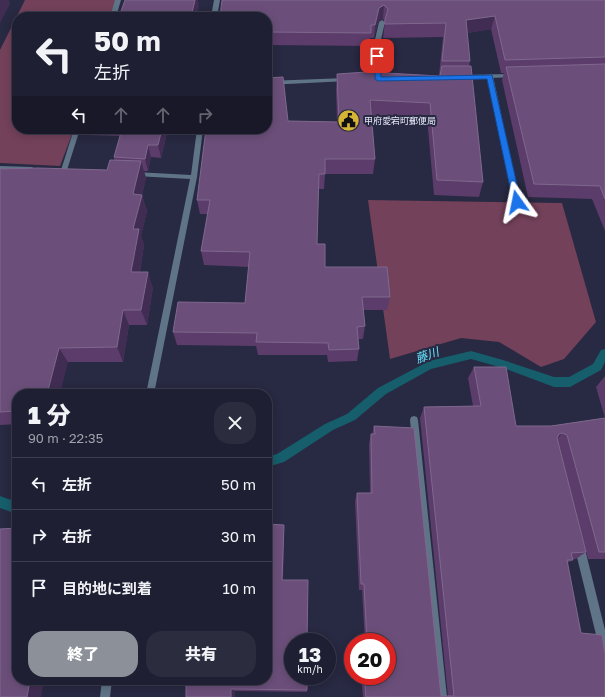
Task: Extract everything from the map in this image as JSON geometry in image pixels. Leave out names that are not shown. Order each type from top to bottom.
[{"type":"street","points":[[114,12],[118,0]]},
{"type":"street","points":[[215,12],[216,0]]},
{"type":"street","points":[[378,79],[377,44],[382,22]]},
{"type":"street","points":[[490,76],[517,202]]},
{"type":"street","points":[[458,77],[520,76]]},
{"type":"street","points":[[370,80],[386,79]]},
{"type":"street","points":[[272,83],[354,80]]},
{"type":"street","points":[[72,170],[60,170],[75,134]]},
{"type":"street","points":[[151,389],[194,177],[199,134]]},
{"type":"street","points":[[0,168],[43,169]]},
{"type":"street","points":[[125,173],[194,177]]},
{"type":"street","points":[[414,420],[442,697]]},
{"type":"street","points":[[577,538],[605,651]]},
{"type":"street","points":[[105,697],[106,685]]},
{"type":"shaded area","points":[[25,0],[118,0],[114,12],[19,12]]},
{"type":"shaded area","points":[[12,26],[12,134],[72,134],[60,166],[0,163],[0,50]]},
{"type":"shaded area","points":[[368,200],[562,203],[596,322],[564,359],[541,367],[499,342],[461,338],[390,359]]},
{"type":"building","points":[[125,0],[195,0],[192,12],[121,12]]},
{"type":"building","points":[[222,0],[605,0],[605,57],[505,60],[495,16],[466,20],[470,61],[442,61],[446,23],[384,24],[388,9],[384,5],[379,8],[375,25],[371,25],[371,33],[272,32],[272,12],[221,12]]},
{"type":"building","points":[[605,64],[605,199],[600,186],[534,184],[506,67]]},
{"type":"building","points":[[442,66],[471,66],[483,182],[437,180],[430,103],[370,100],[375,159],[325,159],[325,174],[319,174],[317,244],[325,244],[325,267],[387,267],[390,297],[362,297],[365,326],[357,327],[359,349],[329,350],[328,343],[256,342],[257,333],[173,332],[178,302],[245,303],[250,252],[201,251],[210,200],[197,200],[205,134],[272,134],[272,78],[283,77],[288,121],[339,122],[337,74],[367,72],[440,76]]},
{"type":"building","points":[[121,134],[161,134],[158,145],[148,145],[145,159],[114,157]]},
{"type":"building","points":[[110,160],[141,161],[133,194],[142,195],[133,229],[139,229],[131,272],[148,272],[141,310],[123,310],[117,347],[59,348],[48,389],[12,389],[12,411],[0,412],[0,169],[38,168],[107,170]]},
{"type":"building","points":[[474,367],[506,367],[516,426],[551,426],[605,418],[605,552],[599,552],[567,435],[562,433],[559,434],[557,438],[586,552],[571,553],[573,560],[567,560],[581,633],[602,635],[605,654],[605,697],[366,697],[365,685],[396,685],[396,633],[367,633],[364,584],[361,584],[357,493],[372,493],[371,434],[375,434],[374,426],[414,428],[441,696],[454,696],[424,407],[481,406]]},
{"type":"building","points":[[272,524],[284,525],[282,580],[308,580],[307,633],[284,633],[284,685],[307,685],[307,690],[231,689],[231,697],[186,697],[186,685],[272,685]]},
{"type":"building","points":[[12,528],[12,685],[29,685],[27,697],[0,697],[0,529]]},
{"type":"waterway","name":"藤川","points":[[272,460],[280,458],[329,427],[351,417],[382,391],[429,365],[471,355],[503,364],[554,382],[570,382],[597,367],[605,353]]},
{"type":"waterway","name":"藤川","points":[[0,502],[12,506]]},
{"type":"place","name":"甲府愛宕町郵便局","points":[[349,120]]},
{"type":"route","points":[[377,56],[378,79],[490,76],[517,202]]}]
